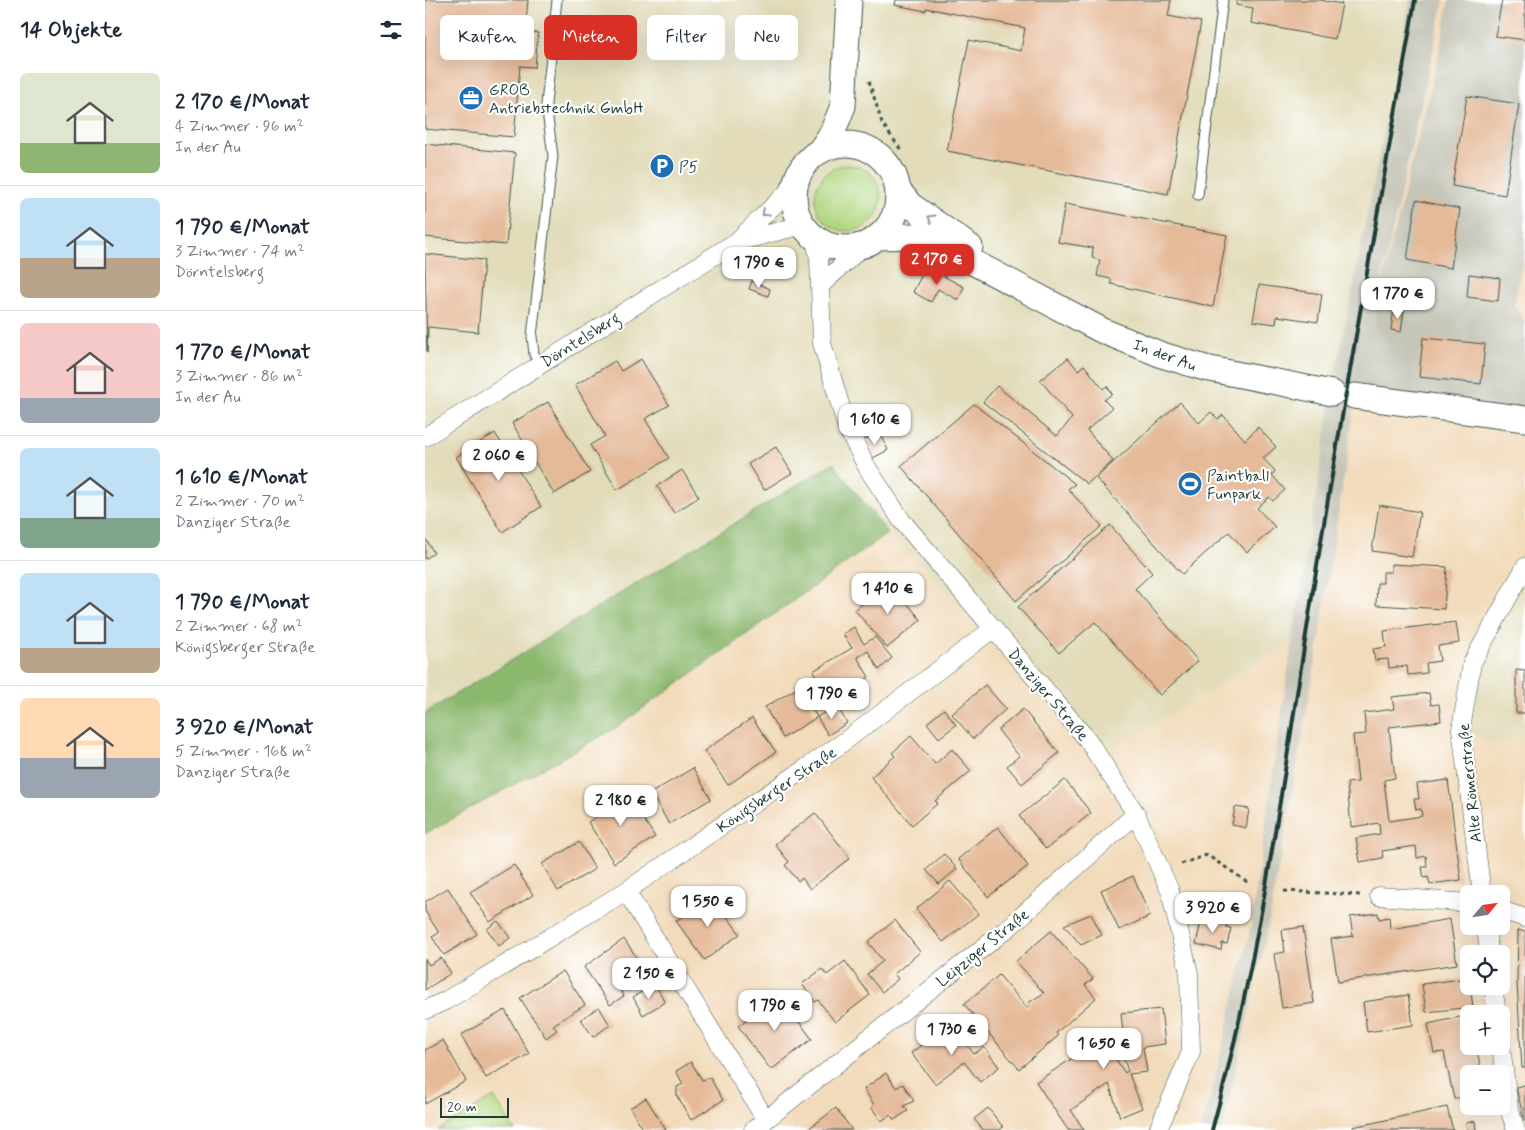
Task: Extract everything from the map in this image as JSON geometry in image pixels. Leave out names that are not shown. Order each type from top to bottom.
[{"type":"street","points":[[820,151],[837,122],[843,106],[849,0]]},
{"type":"street","points":[[843,106],[850,131],[859,145]]},
{"type":"street","points":[[820,286],[871,241],[890,224],[897,208],[898,190],[894,174],[885,161],[873,151],[859,145],[832,145],[820,151],[800,171],[795,185],[798,215],[810,232],[829,245],[847,248],[871,241]]},
{"type":"street","name":"Dörntelsberg","points":[[425,437],[736,242],[795,185]]},
{"type":"street","name":"In der Au","points":[[898,190],[910,205],[991,263],[1009,281]]},
{"type":"street","name":"Dörntelsberg","points":[[736,242],[795,227],[810,232]]},
{"type":"street","name":"Danziger Straße","points":[[810,232],[819,258],[822,343],[847,428],[868,469],[902,521],[1087,738],[1136,814],[1170,890],[1189,972],[1191,1052],[1158,1130]]},
{"type":"street","name":"In der Au","points":[[871,241],[907,236],[933,241],[1103,331],[1162,355],[1205,368],[1343,394],[1525,419]]},
{"type":"street","name":"Alte Römerstraße","points":[[1481,885],[1461,729],[1472,663],[1525,567]]},
{"type":"street","name":"Königsberger Straße","points":[[425,1010],[447,1000],[626,891],[841,744],[994,628]]},
{"type":"street","name":"Leipziger Straße","points":[[760,1125],[1008,928],[1136,814]]},
{"type":"street","points":[[626,891],[760,1125]]},
{"type":"street","points":[[1379,896],[1460,902]]},
{"type":"street","points":[[1510,913],[1525,918]]},
{"type":"street","points":[[1502,1055],[1509,1109],[1516,1130]]},
{"type":"lane","points":[[539,365],[534,354],[532,336],[553,156],[545,104],[557,0]]},
{"type":"lane","points":[[1197,195],[1223,0]]},
{"type":"path","points":[[869,77],[881,123],[901,150]]},
{"type":"path","points":[[1161,871],[1207,855],[1249,883]]},
{"type":"path","points":[[1284,891],[1379,896]]},
{"type":"shaded area","points":[[425,0],[1410,0],[1336,371],[1292,643],[1107,751],[888,533],[833,463],[425,713]]},
{"type":"shaded area","points":[[1410,0],[1444,0],[1370,331],[1442,40],[1449,0],[1525,0],[1525,250],[1514,305],[1525,322],[1525,419],[1356,396],[1318,647],[1266,937],[1222,1130],[1200,1130],[1210,1099],[1250,931],[1292,643],[1336,371]]},
{"type":"shaded area","points":[[1525,567],[1525,741],[1486,741],[1461,729],[1472,663]]},
{"type":"green space","points":[[848,165],[861,168],[871,175],[878,185],[881,198],[878,211],[871,221],[861,228],[848,231],[835,228],[825,221],[818,211],[815,198],[818,185],[825,175],[835,168]]},
{"type":"green space","points":[[833,463],[888,533],[614,729],[425,834],[425,713]]},
{"type":"green space","points":[[494,1097],[515,1130],[438,1130]]},
{"type":"building","name":"GROB Antriebstechnik GmbH","points":[[425,0],[528,0],[527,15],[440,15],[440,60],[534,60],[534,33],[538,33],[535,67],[520,66],[514,137],[425,129]]},
{"type":"building","points":[[896,0],[1171,0],[1168,16],[1201,22],[1168,194],[947,151],[969,40],[1021,51],[1025,28],[926,8],[926,11],[895,5]]},
{"type":"building","points":[[1237,0],[1320,0],[1342,4],[1335,39],[1251,23],[1253,8],[1236,5]]},
{"type":"building","points":[[1502,0],[1525,0],[1525,40],[1495,36]]},
{"type":"building","points":[[1467,96],[1519,104],[1505,195],[1452,186]]},
{"type":"building","points":[[425,144],[515,153],[506,245],[425,237]]},
{"type":"building","points":[[1416,200],[1460,209],[1451,268],[1407,260]]},
{"type":"building","points":[[1065,204],[1227,235],[1213,307],[1111,284],[1111,279],[1097,276],[1100,260],[1092,258],[1093,248],[1058,242]]},
{"type":"building","points":[[425,254],[484,260],[478,332],[428,327],[427,353]]},
{"type":"building","points":[[926,267],[964,287],[958,300],[938,289],[931,302],[913,292]]},
{"type":"building","points":[[1469,274],[1500,278],[1498,301],[1467,297]]},
{"type":"building","points":[[752,281],[770,289],[768,296],[749,289]]},
{"type":"building","points":[[1259,285],[1322,294],[1318,322],[1277,316],[1276,324],[1253,321]]},
{"type":"building","points":[[1394,308],[1404,310],[1401,332],[1391,330]]},
{"type":"building","points":[[1423,338],[1485,344],[1481,384],[1419,377]]},
{"type":"building","points":[[1068,358],[1078,370],[1084,365],[1103,389],[1107,386],[1112,394],[1104,400],[1112,408],[1087,430],[1113,461],[1087,484],[983,402],[997,386],[1057,436],[1072,418],[1040,380]]},
{"type":"building","points":[[641,359],[669,405],[645,419],[669,458],[617,490],[590,445],[605,436],[575,385],[615,361],[621,371]]},
{"type":"building","points":[[548,402],[590,472],[554,494],[533,459],[525,463],[515,446],[523,441],[512,423]]},
{"type":"building","name":"Paintball Funpark","points":[[1180,402],[1199,423],[1211,412],[1218,419],[1223,415],[1245,440],[1258,427],[1276,447],[1263,458],[1275,471],[1272,475],[1285,490],[1273,501],[1269,497],[1257,508],[1275,527],[1247,552],[1229,532],[1182,574],[1096,478]]},
{"type":"building","points":[[974,404],[1075,484],[1068,489],[1102,526],[1016,601],[901,466]]},
{"type":"building","points":[[879,432],[888,450],[871,459],[862,441]]},
{"type":"building","points":[[495,433],[541,507],[502,532],[456,457]]},
{"type":"building","points":[[776,447],[792,473],[764,490],[748,464]]},
{"type":"building","points":[[682,470],[699,497],[674,513],[657,486]]},
{"type":"building","points":[[1379,505],[1420,512],[1412,557],[1372,551]]},
{"type":"building","points":[[1110,525],[1152,573],[1135,589],[1198,661],[1160,695],[1095,622],[1059,653],[1018,607]]},
{"type":"building","points":[[425,538],[434,553],[425,559]]},
{"type":"building","points":[[1391,564],[1447,567],[1444,609],[1376,605],[1377,583],[1383,583],[1383,572],[1391,572]]},
{"type":"building","points":[[889,581],[921,620],[887,648],[855,610]]},
{"type":"building","points":[[1456,622],[1459,643],[1438,646],[1440,661],[1426,663],[1427,673],[1408,675],[1407,666],[1389,668],[1388,659],[1375,660],[1373,649],[1386,647],[1384,631]]},
{"type":"building","points":[[854,627],[864,644],[875,637],[892,658],[879,670],[868,651],[857,657],[869,677],[824,704],[817,692],[823,688],[813,671],[852,648],[843,634]]},
{"type":"building","points":[[1516,670],[1525,671],[1525,713],[1516,713]]},
{"type":"building","points":[[985,685],[1006,709],[973,739],[952,714]]},
{"type":"building","points":[[799,687],[817,717],[783,738],[765,707]]},
{"type":"building","points":[[1429,693],[1431,705],[1439,704],[1441,721],[1389,727],[1395,778],[1384,780],[1389,821],[1422,816],[1421,809],[1416,810],[1414,799],[1419,799],[1417,784],[1448,780],[1461,880],[1430,884],[1428,877],[1424,878],[1422,867],[1427,867],[1426,856],[1417,858],[1416,846],[1382,851],[1383,858],[1360,862],[1356,838],[1380,834],[1379,823],[1351,827],[1347,783],[1358,782],[1353,735],[1366,734],[1364,713],[1394,709],[1392,697]]},
{"type":"building","points":[[837,706],[847,723],[828,735],[817,717]]},
{"type":"building","points":[[944,709],[956,725],[939,738],[927,723]]},
{"type":"building","points":[[1023,709],[1059,753],[1022,784],[1007,766],[1019,756],[998,730]]},
{"type":"building","points":[[752,718],[776,752],[728,785],[704,751]]},
{"type":"building","points":[[911,736],[935,764],[952,749],[971,771],[935,801],[938,803],[912,825],[871,777],[895,756],[892,753]]},
{"type":"building","points":[[693,768],[711,799],[669,824],[651,793]]},
{"type":"building","points":[[1065,780],[1091,813],[1046,849],[1019,816]]},
{"type":"building","points":[[625,790],[655,837],[614,863],[588,822],[608,809],[604,804]]},
{"type":"building","points":[[1235,807],[1249,809],[1246,828],[1232,825]]},
{"type":"building","points":[[815,813],[850,858],[810,889],[802,878],[798,881],[785,865],[789,862],[775,844]]},
{"type":"building","points":[[998,827],[1028,866],[988,897],[958,859]]},
{"type":"building","points":[[579,842],[595,869],[558,891],[542,864]]},
{"type":"building","points":[[944,854],[957,869],[939,884],[926,870]]},
{"type":"building","points":[[514,865],[533,895],[490,922],[470,892]]},
{"type":"building","points":[[1133,876],[1150,916],[1119,930],[1101,890]]},
{"type":"building","points":[[950,881],[978,914],[943,942],[916,909]]},
{"type":"building","points":[[448,888],[477,934],[444,955],[432,937],[439,933],[425,911],[425,902]]},
{"type":"building","points":[[711,895],[740,934],[705,960],[676,921]]},
{"type":"building","points":[[1378,913],[1379,919],[1389,917],[1390,929],[1450,919],[1457,964],[1338,982],[1331,939],[1353,936],[1350,917]]},
{"type":"building","points":[[1091,914],[1102,935],[1081,945],[1064,925]]},
{"type":"building","points":[[1210,919],[1227,923],[1226,927],[1231,928],[1227,944],[1222,943],[1221,950],[1196,944],[1201,922],[1208,923]]},
{"type":"building","points":[[895,920],[920,952],[894,974],[898,979],[882,992],[867,974],[883,961],[868,942]]},
{"type":"building","points":[[498,921],[510,938],[499,946],[487,929]]},
{"type":"building","points":[[1303,927],[1314,1003],[1282,1008],[1274,954],[1285,952],[1282,930]]},
{"type":"building","points":[[1518,930],[1525,932],[1525,1068],[1522,1068],[1517,983]]},
{"type":"building","points":[[1051,931],[1093,979],[1085,985],[1096,998],[1056,1033],[1058,1036],[1019,1069],[964,1004],[999,975],[1027,1008],[1030,1006],[1028,1003],[1044,993],[1016,961]]},
{"type":"building","points":[[624,939],[647,973],[621,991],[624,996],[610,1005],[584,967]]},
{"type":"building","points":[[441,958],[451,973],[425,990],[425,959],[429,965]]},
{"type":"building","points":[[845,961],[870,995],[835,1022],[818,1000],[815,1002],[802,984],[822,969],[827,975]]},
{"type":"building","points":[[563,971],[585,1005],[553,1025],[557,1030],[546,1038],[520,998]]},
{"type":"building","points":[[1460,979],[1460,995],[1471,995],[1473,1005],[1460,1005],[1460,1008],[1426,1012],[1422,984]]},
{"type":"building","points":[[655,984],[665,1002],[643,1015],[633,997]]},
{"type":"building","points":[[779,995],[812,1039],[771,1070],[738,1026]]},
{"type":"building","points":[[1408,995],[1413,1025],[1367,1032],[1363,1002]]},
{"type":"building","points":[[599,1007],[610,1025],[593,1037],[581,1019]]},
{"type":"building","points":[[1161,1009],[1165,1044],[1143,1047],[1147,1072],[1129,1074],[1142,1108],[1120,1117],[1109,1084],[1071,1110],[1084,1130],[1068,1130],[1036,1082],[1102,1039],[1125,1073],[1128,1071],[1121,1050],[1134,1048],[1133,1032],[1123,1033],[1121,1013]]},
{"type":"building","points":[[505,1010],[529,1054],[486,1078],[461,1035]]},
{"type":"building","points":[[1460,1017],[1460,1055],[1478,1055],[1480,1065],[1460,1065],[1460,1097],[1454,1099],[1444,1052],[1434,1053],[1428,1024]]},
{"type":"building","points":[[950,1023],[974,1054],[984,1047],[999,1067],[980,1082],[964,1062],[935,1084],[911,1053]]},
{"type":"building","points":[[443,1040],[466,1081],[425,1104],[425,1050]]},
{"type":"building","points":[[691,1062],[702,1080],[710,1078],[723,1100],[691,1120],[677,1096],[677,1087],[683,1084],[676,1071]]},
{"type":"building","points":[[886,1073],[896,1088],[903,1084],[914,1101],[904,1106],[908,1111],[894,1120],[891,1115],[881,1121],[871,1107],[874,1105],[864,1089]]},
{"type":"building","points":[[1525,1085],[1525,1120],[1524,1120],[1516,1087]]},
{"type":"building","points":[[646,1098],[666,1130],[644,1130],[630,1108]]},
{"type":"building","points":[[1447,1107],[1453,1130],[1354,1130],[1353,1127]]},
{"type":"building","points":[[836,1108],[852,1130],[807,1130]]},
{"type":"building","points":[[988,1108],[1003,1127],[1000,1130],[983,1130],[974,1119]]},
{"type":"building","points":[[1475,1121],[1476,1130],[1467,1130],[1466,1123]]},
{"type":"railway","points":[[1212,1130],[1244,1000],[1269,868],[1336,452],[1415,0]]},
{"type":"place","name":"GROB Antriebstechnik GmbH","points":[[471,98]]},
{"type":"place","name":"P5","points":[[662,166]]},
{"type":"place","name":"Paintball Funpark","points":[[1190,484]]}]
